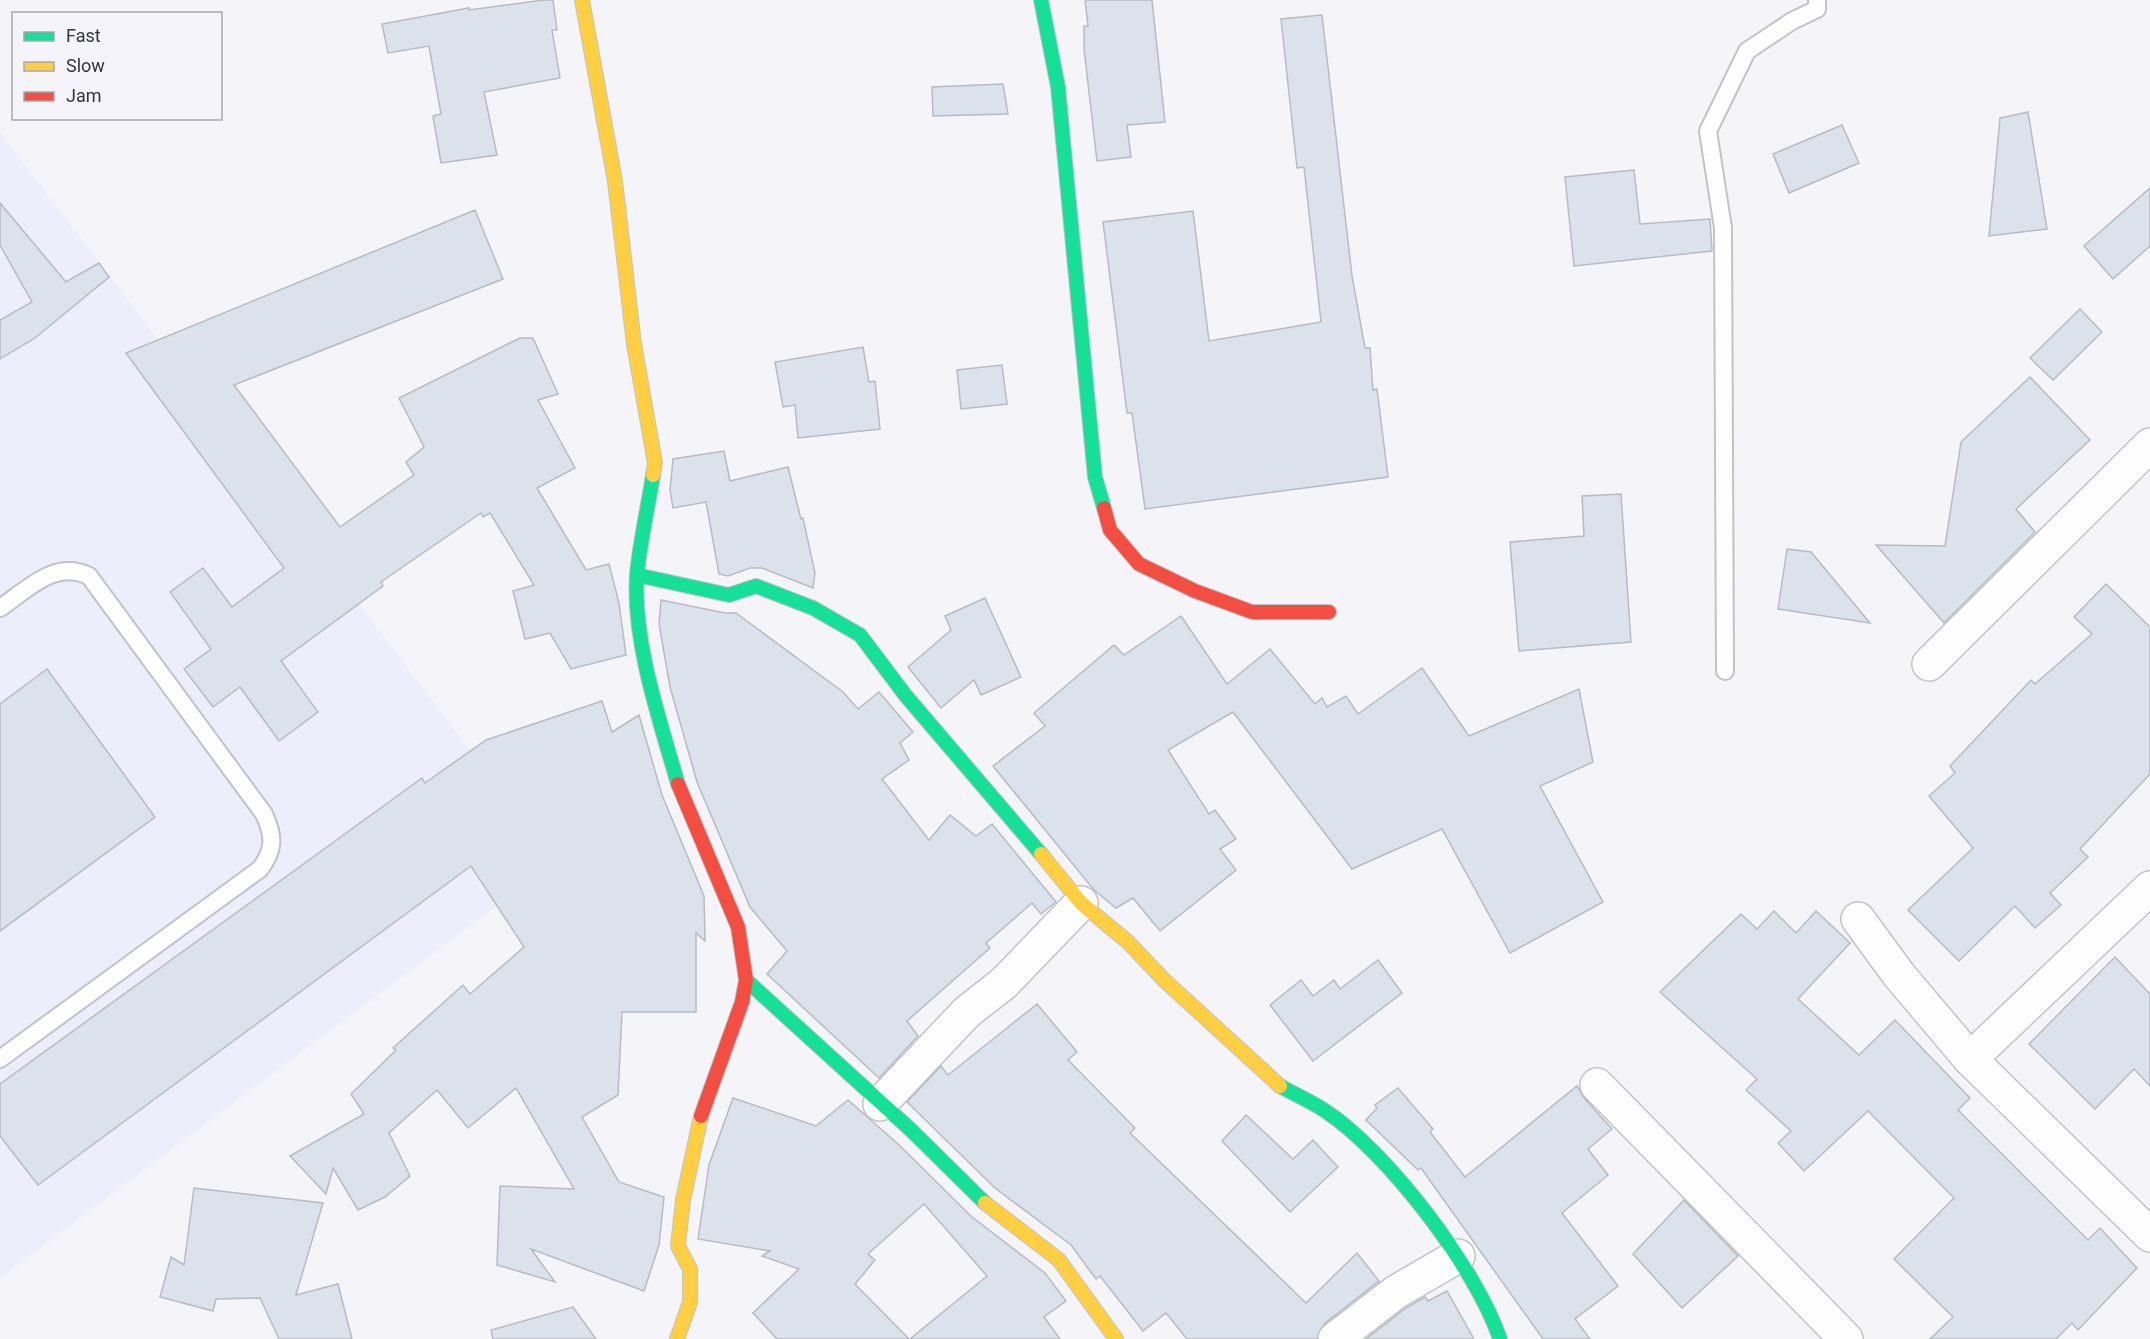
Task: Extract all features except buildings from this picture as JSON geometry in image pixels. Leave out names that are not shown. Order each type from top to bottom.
[{"type":"street","points":[[582,0],[615,181],[634,344],[655,463],[637,575],[638,616],[652,691],[679,788],[738,927],[746,980],[742,1002],[699,1121],[683,1200],[678,1246],[690,1269],[690,1302],[677,1339]]},
{"type":"street","points":[[1041,0],[1058,87],[1095,477],[1110,530],[1139,564],[1195,591],[1252,612],[1329,612]]},
{"type":"street","points":[[1929,664],[2150,445]]},
{"type":"street","points":[[637,575],[729,595],[756,586],[813,608],[860,636],[906,696],[996,799],[1081,903],[1128,942],[1164,980],[1279,1085],[1325,1111],[1380,1158],[1458,1256],[1492,1315],[1500,1339]]},
{"type":"street","points":[[1970,1059],[2150,888]]},
{"type":"street","points":[[879,1104],[967,1012],[1004,983],[1081,903]]},
{"type":"street","points":[[1858,919],[1899,975],[1970,1059],[2150,1235]]},
{"type":"street","points":[[746,980],[879,1104],[911,1130],[983,1202],[1059,1260],[1116,1339]]},
{"type":"street","points":[[1597,1085],[1846,1339]]},
{"type":"street","points":[[1335,1339],[1396,1292],[1458,1256]]},
{"type":"lane","points":[[1725,671],[1723,228],[1708,131],[1747,51],[1792,21],[1817,9],[1817,0]]},
{"type":"lane","points":[[0,608],[50,574],[63,569],[76,570],[88,576],[264,814],[274,843],[268,858],[260,869],[0,1059]]},
{"type":"shaded area","points":[[0,132],[555,862],[0,1278]]},
{"type":"traffic: fast","points":[[1041,0],[1058,87],[1095,477],[1104,508]]},
{"type":"traffic: fast","points":[[653,475],[638,562],[639,626],[649,680],[678,784]]},
{"type":"traffic: fast","points":[[637,575],[729,595],[756,586],[813,608],[860,635],[906,696],[1041,854]]},
{"type":"traffic: fast","points":[[746,980],[911,1130],[985,1203]]},
{"type":"traffic: fast","points":[[1280,1086],[1324,1110],[1349,1129],[1401,1182],[1427,1213],[1471,1279],[1488,1310],[1500,1339]]},
{"type":"traffic: slow","points":[[582,0],[615,181],[634,344],[655,463],[653,475]]},
{"type":"traffic: slow","points":[[1041,854],[1081,903],[1128,942],[1164,980],[1280,1086]]},
{"type":"traffic: slow","points":[[677,1339],[690,1302],[690,1269],[678,1246],[683,1200],[701,1116]]},
{"type":"traffic: slow","points":[[985,1203],[1059,1260],[1116,1339]]},
{"type":"traffic: jam","points":[[1104,508],[1110,530],[1139,564],[1195,591],[1252,612],[1329,612]]},
{"type":"traffic: jam","points":[[678,784],[738,927],[746,980],[742,1002],[701,1116]]}]
